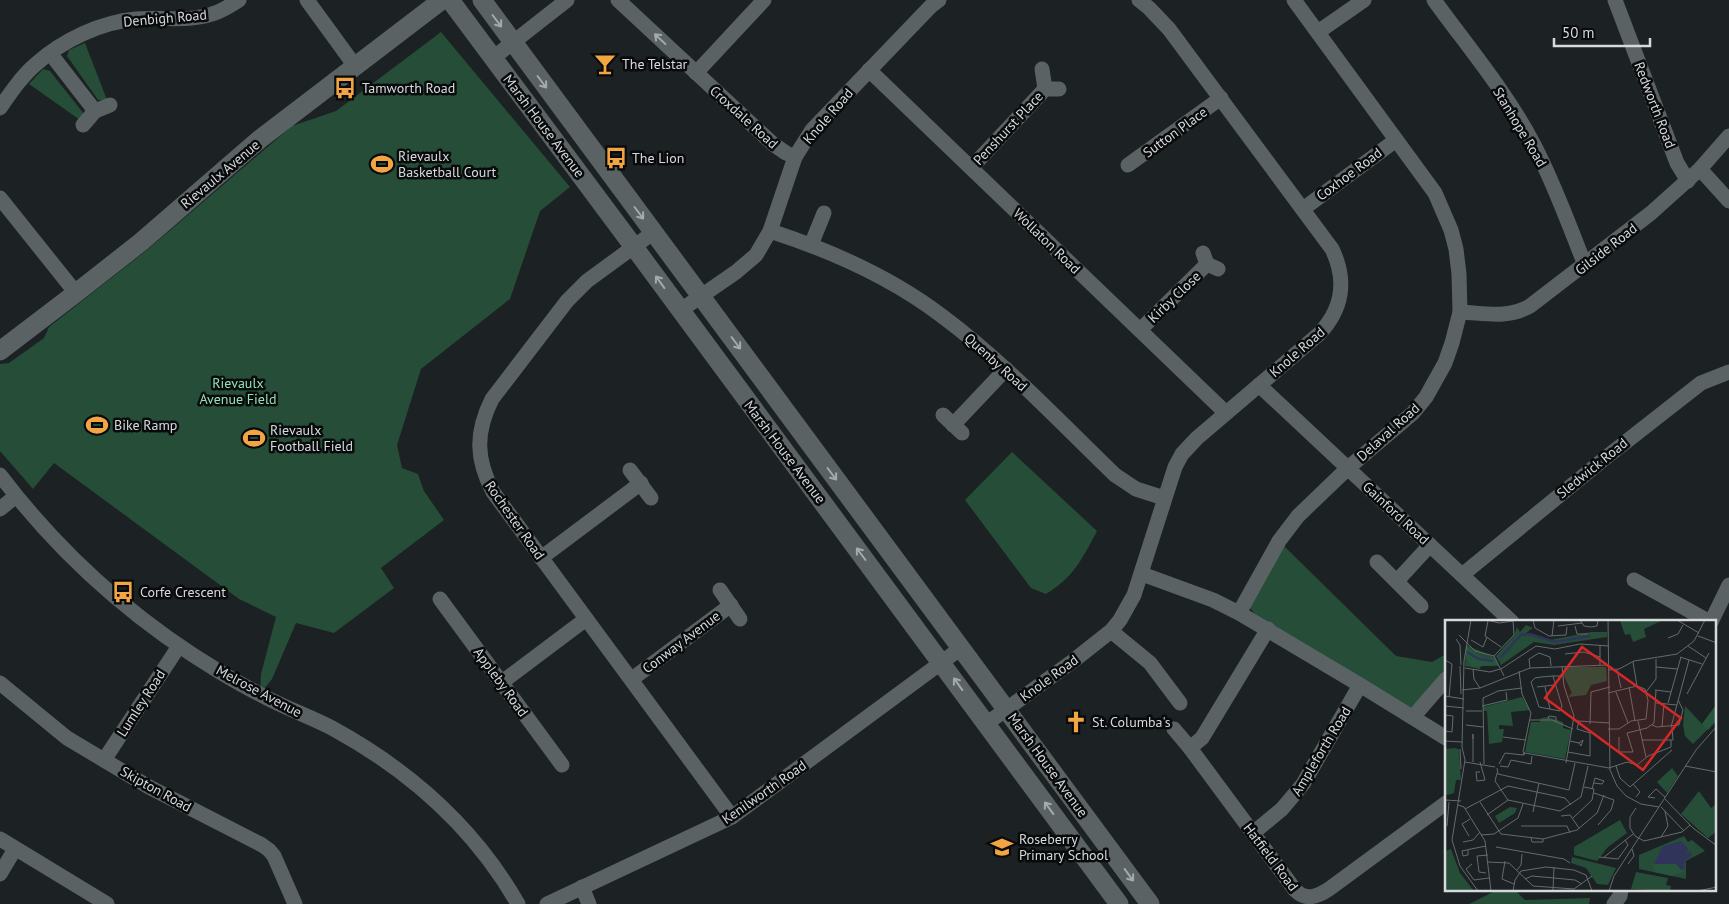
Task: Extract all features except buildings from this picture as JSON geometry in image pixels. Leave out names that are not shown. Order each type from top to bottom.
[{"type":"street","name":"Denbigh Road","points":[[0,108],[20,81],[36,64],[50,53],[83,34],[110,24],[136,19],[211,15],[239,0]]},
{"type":"street","points":[[307,0],[355,66]]},
{"type":"street","name":"Rievaulx Avenue","points":[[0,351],[141,242],[260,139],[442,0]]},
{"type":"street","name":"Marsh House Avenue","points":[[450,0],[1119,904]]},
{"type":"street","name":"Marsh House Avenue","points":[[482,0],[1150,904]]},
{"type":"street","points":[[493,58],[567,0]]},
{"type":"street","name":"Croxdale Road","points":[[618,0],[773,144],[795,157]]},
{"type":"street","points":[[696,73],[764,0]]},
{"type":"street","name":"Knole Road","points":[[681,310],[749,262],[762,246],[770,231],[795,157],[812,130],[931,6],[940,0]]},
{"type":"street","name":"Knole Road","points":[[986,724],[1111,631],[1134,595],[1164,498],[1175,467],[1182,454],[1196,438],[1328,325],[1336,312],[1340,298],[1340,272],[1332,249],[1169,29],[1139,0]]},
{"type":"street","name":"Delaval Road","points":[[1240,613],[1279,540],[1298,516],[1348,468],[1413,413],[1426,397],[1452,343],[1460,312],[1459,274],[1451,230],[1435,193],[1294,0]]},
{"type":"street","points":[[1318,32],[1364,0]]},
{"type":"street","name":"Stanhope Road","points":[[1434,0],[1498,88],[1534,144],[1585,265]]},
{"type":"street","name":"Redworth Road","points":[[1615,0],[1677,162],[1688,181]]},
{"type":"street","points":[[50,53],[95,111]]},
{"type":"street","name":"Penshurst Place","points":[[971,168],[1052,89],[1042,68]]},
{"type":"street","name":"Wollaton Road","points":[[869,70],[1226,413]]},
{"type":"street","name":"Sutton Place","points":[[1128,165],[1221,98]]},
{"type":"street","points":[[84,125],[95,111],[110,105]]},
{"type":"street","name":"Gilside Road","points":[[1460,312],[1506,315],[1519,312],[1530,306],[1651,214],[1688,181],[1729,136]]},
{"type":"street","name":"Coxhoe Road","points":[[1302,209],[1396,140]]},
{"type":"street","points":[[1700,169],[1729,201]]},
{"type":"street","points":[[0,198],[76,294]]},
{"type":"street","points":[[812,244],[824,214]]},
{"type":"street","name":"Quenby Road","points":[[770,231],[812,244],[870,272],[941,315],[971,338],[1006,370],[1115,475],[1136,489],[1164,498]]},
{"type":"street","name":"Rochester Road","points":[[654,232],[588,281],[566,301],[492,400],[485,413],[480,434],[480,456],[484,475],[493,492],[732,817]]},
{"type":"street","name":"Kirby Close","points":[[1140,330],[1209,262]]},
{"type":"street","points":[[953,424],[1006,370]]},
{"type":"street","name":"Sledwick Road","points":[[1462,575],[1604,459],[1701,383],[1729,372]]},
{"type":"street","name":"Gainford Road","points":[[1259,385],[1462,575],[1504,619]]},
{"type":"street","points":[[630,470],[651,498]]},
{"type":"street","name":"Melrose Avenue","points":[[0,475],[49,534],[86,571],[118,600],[178,646],[266,698],[330,727],[391,764],[431,796],[470,836],[489,859],[518,904]]},
{"type":"street","points":[[542,558],[640,484]]},
{"type":"street","points":[[0,509],[16,496]]},
{"type":"street","points":[[1397,581],[1430,545]]},
{"type":"street","points":[[1376,562],[1421,606]]},
{"type":"street","points":[[1142,574],[1213,600],[1240,613],[1360,684],[1445,737]]},
{"type":"street","points":[[1632,579],[1706,620]]},
{"type":"street","points":[[1711,620],[1729,585]]},
{"type":"street","name":"Conway Avenue","points":[[720,590],[740,619]]},
{"type":"street","name":"Appleby Road","points":[[441,599],[562,765]]},
{"type":"street","name":"Conway Avenue","points":[[632,679],[731,606]]},
{"type":"street","points":[[502,682],[586,619]]},
{"type":"street","points":[[1190,748],[1202,738],[1268,629]]},
{"type":"street","points":[[1111,631],[1150,663],[1180,702]]},
{"type":"street","name":"Lumley Road","points":[[104,760],[178,646]]},
{"type":"street","name":"Kenilworth Road","points":[[547,904],[732,817],[961,648]]},
{"type":"street","points":[[1413,717],[1445,680]]},
{"type":"street","name":"Skipton Road","points":[[0,683],[68,738],[149,787],[269,850],[274,856],[295,904]]},
{"type":"street","name":"Ampleforth Road","points":[[1253,833],[1282,809],[1303,784],[1360,684]]},
{"type":"street","name":"Hatfield Road","points":[[1174,729],[1295,890],[1304,897],[1317,896],[1329,889],[1445,804]]},
{"type":"street","points":[[0,839],[107,904]]},
{"type":"street","points":[[0,874],[15,849]]},
{"type":"street","points":[[582,887],[589,904]]},
{"type":"green space","name":"Rievaulx Avenue Field","points":[[441,32],[570,187],[540,211],[510,299],[421,369],[397,445],[402,468],[418,474],[424,491],[444,520],[381,568],[394,588],[334,633],[296,623],[272,679],[260,694],[261,674],[276,617],[239,599],[54,463],[33,489],[0,451],[0,364],[9,363],[44,338],[49,327],[147,250],[292,126],[336,111]]},
{"type":"green space","points":[[85,43],[107,100],[98,100],[67,56],[69,50]]},
{"type":"green space","points":[[43,69],[50,71],[84,114],[80,120],[29,84]]},
{"type":"green space","points":[[1012,452],[1097,531],[1076,567],[1063,581],[1046,594],[1031,588],[965,500]]},
{"type":"green space","points":[[1284,546],[1396,656],[1432,662],[1445,655],[1445,675],[1412,707],[1407,707],[1256,615],[1249,607]]},
{"type":"green space","points":[[1493,892],[1517,892],[1525,900],[1590,898],[1589,904],[1469,904]]},
{"type":"place","name":"The Telstar","points":[[605,64]]},
{"type":"place","name":"Tamworth Road","points":[[345,88]]},
{"type":"place","name":"The Lion","points":[[616,158]]},
{"type":"place","name":"Rievaulx Basketball Court","points":[[382,164]]},
{"type":"place","name":"Bike Ramp","points":[[97,425]]},
{"type":"place","name":"Rievaulx Football Field","points":[[254,438]]},
{"type":"place","name":"Corfe Crescent","points":[[123,592]]},
{"type":"place","name":"St. Columba's","points":[[1076,722]]},
{"type":"place","name":"Roseberry Primary School","points":[[1002,847]]}]
